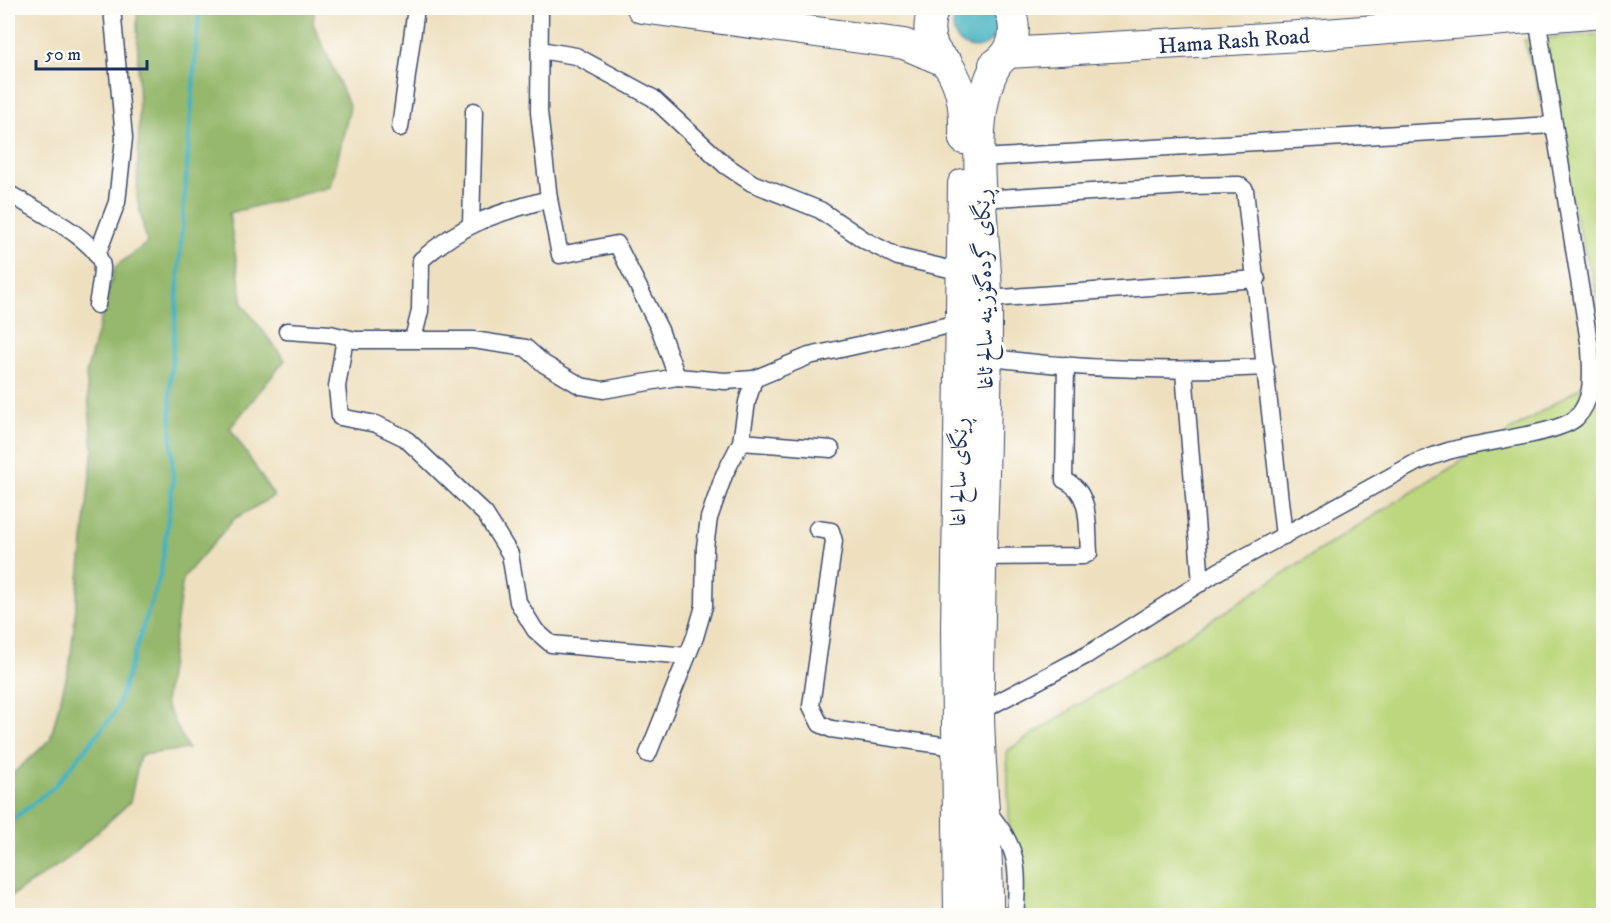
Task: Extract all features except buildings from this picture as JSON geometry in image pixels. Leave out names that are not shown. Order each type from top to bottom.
[{"type":"highway","name":"Hama Rash Road","points":[[642,8],[904,44],[957,69],[978,71],[1002,58],[1604,12]]},
{"type":"highway","name":"ڕێگای سالح اغا","points":[[934,8],[928,29],[935,51],[945,62],[959,86],[965,116],[959,323],[955,747],[970,806]]},
{"type":"highway","name":"ڕێگای گردەگۆزینە سالح ئاغا","points":[[974,880],[988,832],[970,806],[979,712],[987,299],[981,158],[984,92],[1015,31],[1009,8]]},
{"type":"highway","points":[[959,915],[974,880]]},
{"type":"highway","points":[[974,880],[988,915]]},
{"type":"street","points":[[97,255],[117,202],[124,138],[112,8]]},
{"type":"street","points":[[400,128],[416,8]]},
{"type":"street","points":[[540,8],[539,112],[549,199],[560,255],[617,244],[660,330],[677,377]]},
{"type":"street","points":[[979,712],[1087,655],[1201,583],[1417,462],[1452,449],[1557,429],[1576,418],[1598,386],[1537,18]]},
{"type":"street","points":[[540,50],[576,56],[653,98],[725,165],[753,183],[820,210],[866,241],[898,257],[962,272]]},
{"type":"street","points":[[471,225],[474,111]]},
{"type":"street","points":[[981,158],[1553,125]]},
{"type":"street","points":[[982,200],[1185,186],[1239,185],[1248,198],[1284,536]]},
{"type":"street","points":[[8,193],[87,242],[102,266],[97,305]]},
{"type":"street","points":[[413,339],[420,311],[421,260],[448,236],[497,212],[549,199]]},
{"type":"street","points":[[987,299],[1257,279]]},
{"type":"street","points":[[287,331],[345,338],[473,340],[526,348],[544,364],[581,386],[603,390],[677,377],[725,381],[754,379],[809,356],[959,323]]},
{"type":"street","points":[[345,338],[337,387],[340,417],[376,424],[405,438],[485,513],[510,554],[518,602],[535,630],[551,644],[687,656]]},
{"type":"street","points":[[986,357],[1066,365],[1184,372],[1266,367]]},
{"type":"street","points":[[982,557],[1083,556],[1089,553],[1084,498],[1079,488],[1064,480],[1066,365]]},
{"type":"street","points":[[1184,372],[1201,583]]},
{"type":"street","points":[[648,754],[704,606],[705,547],[709,518],[724,475],[741,442],[747,402],[754,379]]},
{"type":"street","points":[[741,442],[831,449]]},
{"type":"street","points":[[817,529],[831,531],[834,541],[811,706],[815,719],[831,729],[955,747]]},
{"type":"street","points":[[970,806],[1004,830],[1018,870],[1016,915]]},
{"type":"green space","points":[[137,8],[315,8],[313,23],[350,107],[331,187],[229,213],[243,305],[285,360],[230,428],[274,496],[234,519],[183,578],[165,703],[188,749],[140,755],[130,802],[66,860],[8,898],[8,778],[50,740],[70,663],[93,448],[86,374],[115,267],[147,243],[137,198],[139,125]]},
{"type":"green space","points":[[1603,34],[1603,313],[1524,40]]},
{"type":"green space","points":[[1603,373],[1603,915],[1012,915],[1007,751],[1351,530]]},
{"type":"water","points":[[975,4],[990,11],[997,26],[990,41],[975,48],[960,41],[953,26],[960,11]]},
{"type":"waterway","points":[[8,823],[54,787],[115,713],[161,572],[173,481],[170,388],[199,8]]}]
